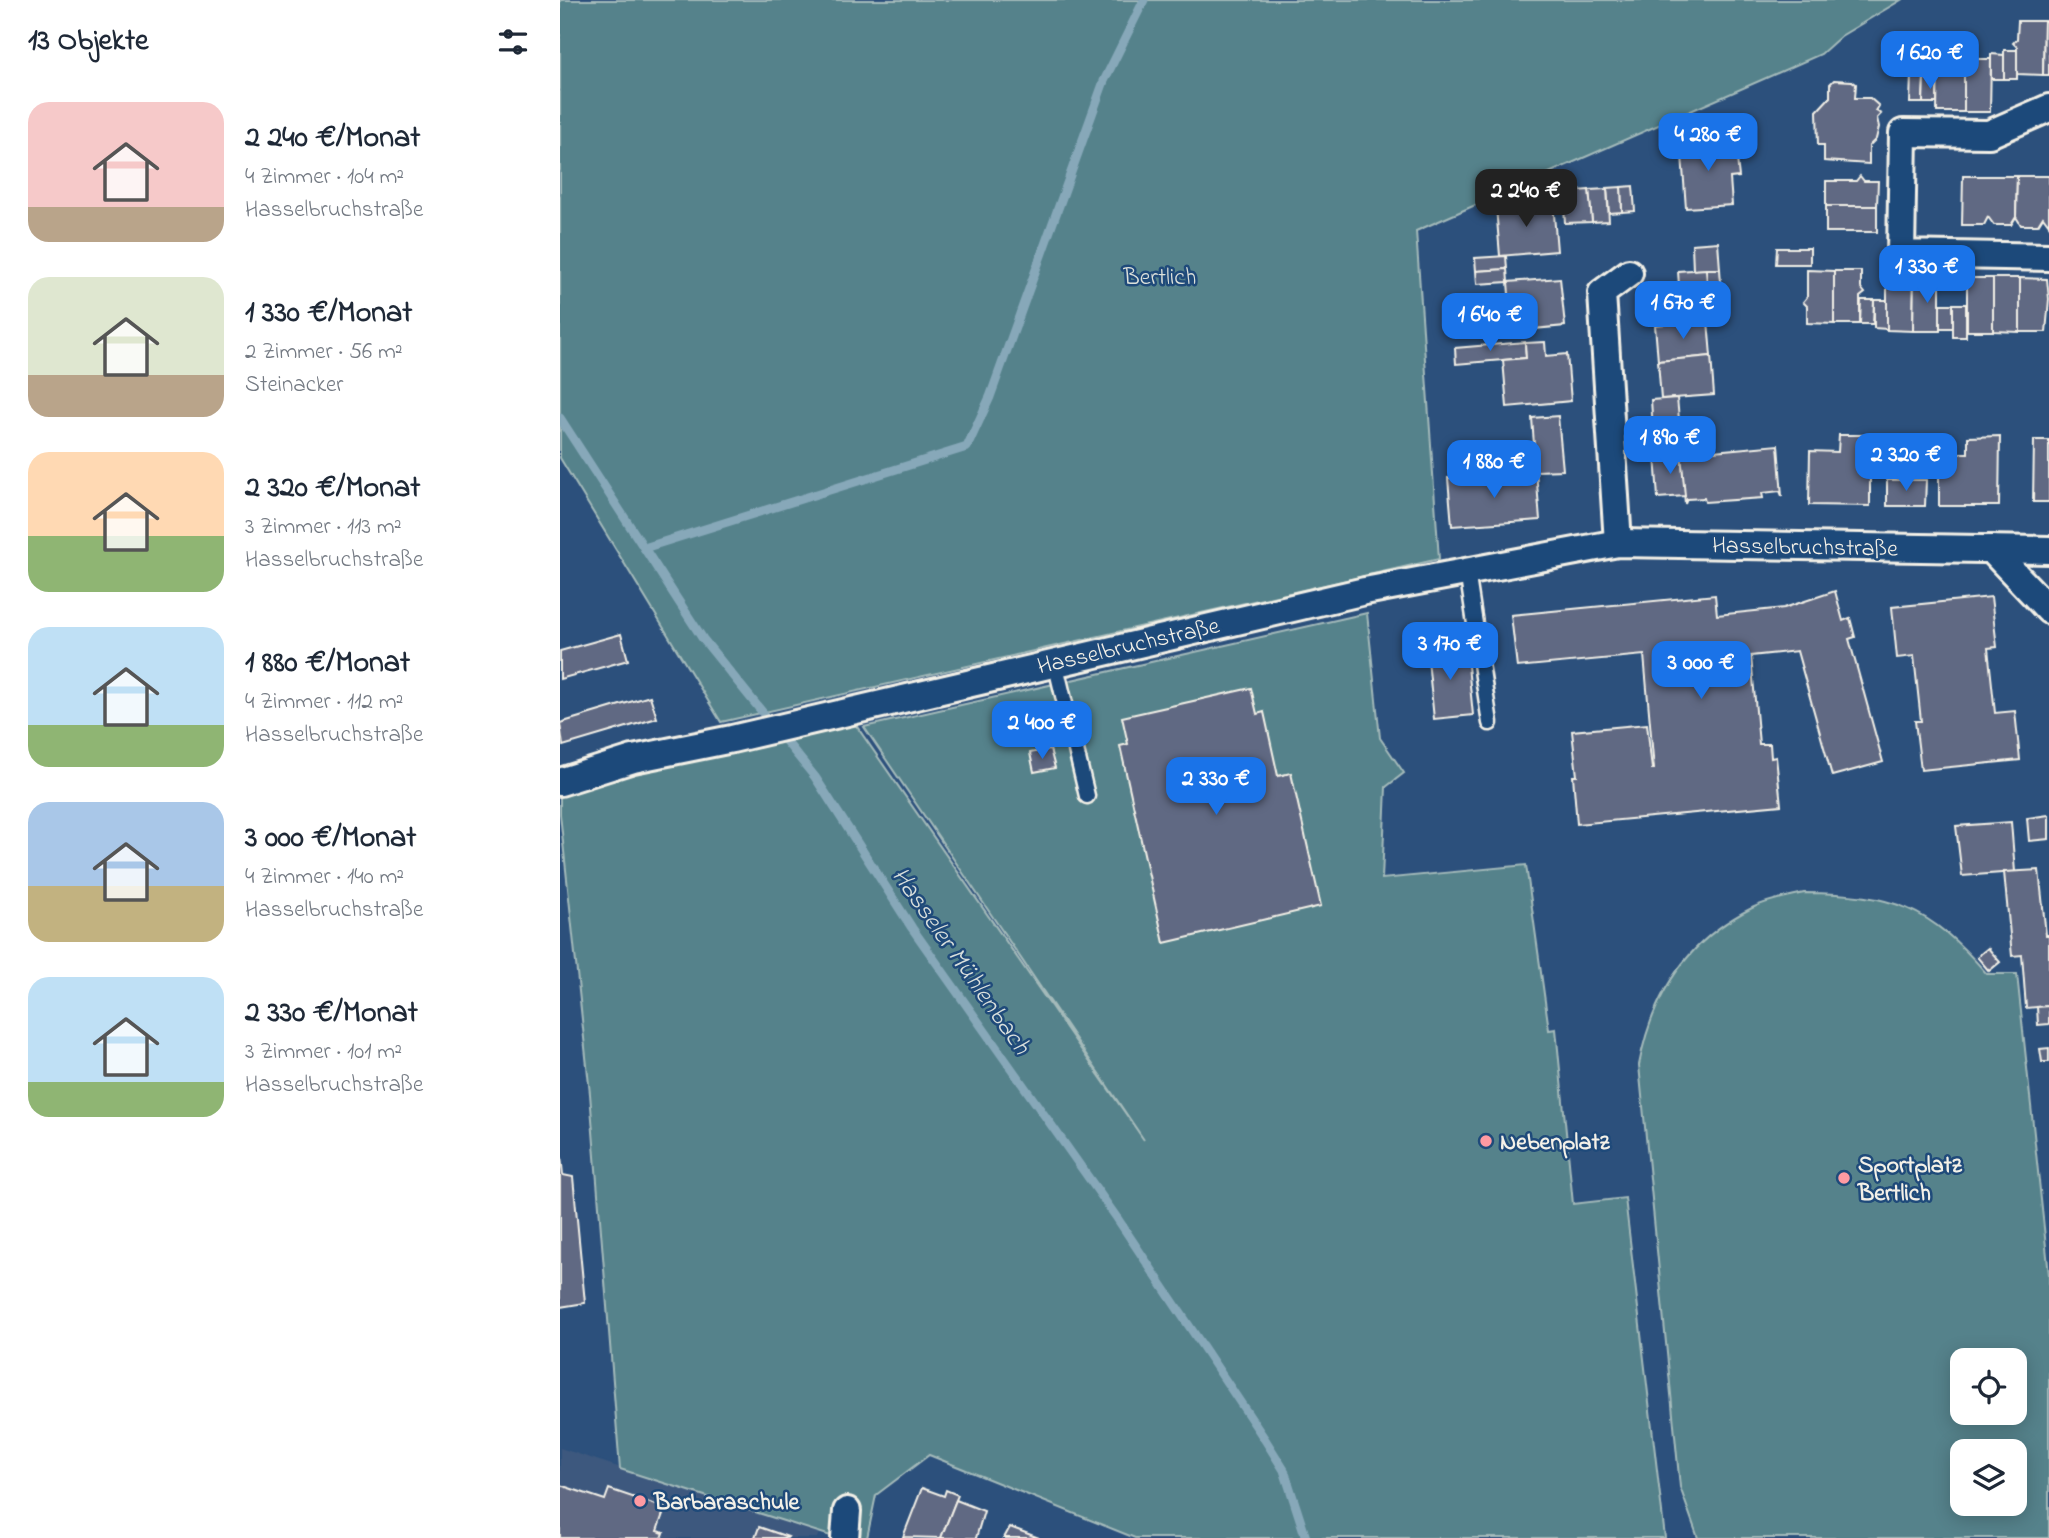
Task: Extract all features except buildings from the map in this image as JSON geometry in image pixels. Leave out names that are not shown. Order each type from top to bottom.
[{"type":"street","points":[[2049,108],[1989,134],[1903,133],[1901,254],[2049,257]]},
{"type":"street","points":[[1618,543],[1602,293],[1629,273]]},
{"type":"street","name":"Hasselbruchstraße","points":[[560,782],[633,759],[732,739],[1055,662],[1467,571],[1618,543],[2049,551]]},
{"type":"street","points":[[1991,549],[2049,610]]},
{"type":"street","points":[[845,1538],[847,1511]]},
{"type":"lane","points":[[1467,571],[1490,723]]},
{"type":"lane","points":[[1055,662],[1087,796]]},
{"type":"shaded area","name":"Barbaraschule","points":[[560,1448],[819,1533],[817,1538],[560,1538]]},
{"type":"green space","name":"Bertlich","points":[[560,0],[1901,0],[1841,36],[1821,54],[1416,231],[1439,559],[721,722],[560,458]]},
{"type":"green space","points":[[1367,613],[1380,738],[1404,773],[1386,787],[1382,879],[1526,865],[1549,1030],[1556,1029],[1573,1204],[1625,1198],[1665,1538],[1135,1538],[929,1455],[876,1495],[867,1538],[837,1538],[620,1469],[590,1094],[560,814],[560,782],[846,711],[1144,1140],[864,727]]},
{"type":"green space","name":"Sportplatz Bertlich","points":[[1804,893],[1886,901],[1927,919],[1966,951],[1987,974],[2017,974],[2049,1275],[2049,1538],[1698,1538],[1680,1487],[1639,1065],[1653,1016],[1663,993],[1691,954],[1729,921],[1771,901]]},
{"type":"waterway","points":[[644,548],[967,447],[990,397],[1104,81],[1144,0]]},
{"type":"waterway","name":"Hasseler Mühlenbach","points":[[560,418],[703,639],[815,777],[912,928],[1117,1218],[1264,1438],[1284,1470],[1306,1538]]},
{"type":"place","name":"Nebenplatz","points":[[1486,1141]]},
{"type":"place","name":"Sportplatz Bertlich","points":[[1844,1178]]},
{"type":"place","name":"Barbaraschule","points":[[640,1501]]}]
